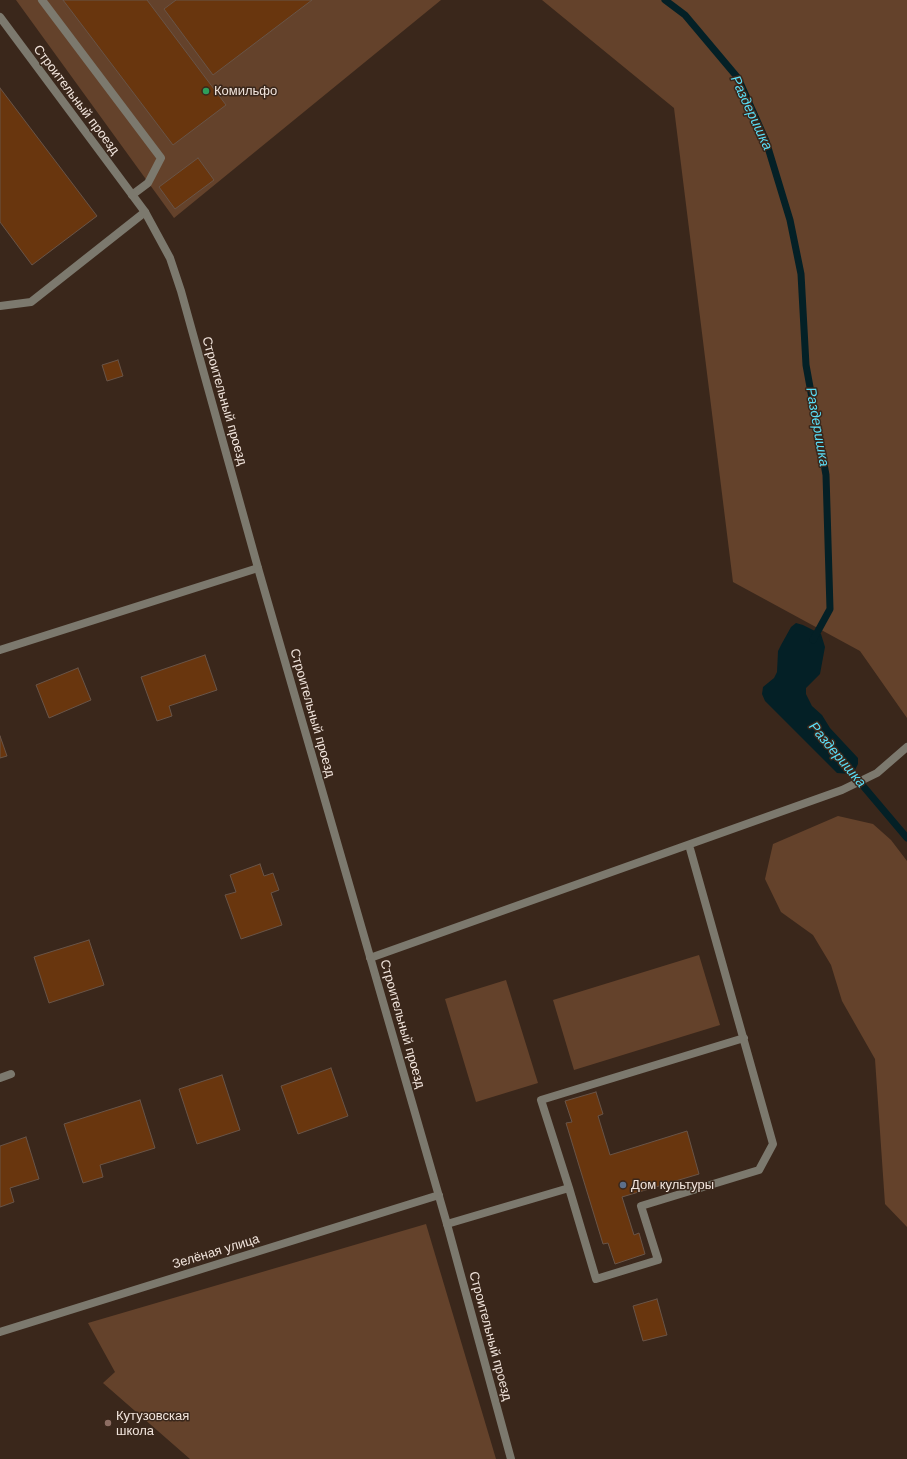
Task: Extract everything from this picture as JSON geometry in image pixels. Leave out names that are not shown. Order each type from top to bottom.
[{"type":"street","points":[[42,0],[161,158],[148,182],[132,195]]},
{"type":"street","name":"Строительный проезд","points":[[0,17],[145,212],[170,258],[181,291],[258,568],[439,1195],[510,1459]]},
{"type":"street","points":[[0,306],[31,302],[145,212]]},
{"type":"street","points":[[0,650],[258,568]]},
{"type":"street","points":[[370,958],[842,790],[878,773],[907,746]]},
{"type":"street","points":[[688,845],[744,1038],[773,1144],[759,1170],[641,1206],[658,1260],[596,1279],[541,1100],[744,1038]]},
{"type":"street","points":[[0,1078],[11,1074]]},
{"type":"street","points":[[447,1224],[569,1188]]},
{"type":"street","name":"Зелёная улица","points":[[0,1332],[439,1195]]},
{"type":"shaded area","name":"Комильфо","points":[[16,0],[441,0],[174,218]]},
{"type":"shaded area","points":[[542,0],[907,0],[907,718],[860,651],[733,582],[674,108]]},
{"type":"shaded area","points":[[838,816],[873,824],[891,840],[907,861],[907,1227],[885,1204],[875,1059],[842,1001],[831,965],[813,935],[781,912],[765,879],[773,844]]},
{"type":"shaded area","points":[[699,955],[720,1025],[574,1070],[553,1000]]},
{"type":"shaded area","points":[[506,980],[538,1083],[476,1102],[445,999]]},
{"type":"shaded area","points":[[426,1224],[496,1459],[190,1459],[103,1383],[115,1372],[88,1323]]},
{"type":"water","points":[[796,623],[821,634],[825,647],[820,674],[806,688],[806,694],[812,706],[822,715],[830,728],[858,758],[858,764],[855,770],[850,774],[837,773],[765,701],[762,694],[763,687],[774,678],[777,672],[778,651],[791,627]]},
{"type":"building","points":[[63,0],[147,0],[226,105],[173,145]]},
{"type":"building","points":[[176,0],[312,0],[213,75],[164,9]]},
{"type":"building","points":[[0,88],[97,216],[32,265],[0,222]]},
{"type":"building","points":[[198,158],[214,180],[175,209],[159,187]]},
{"type":"building","points":[[118,360],[123,376],[107,381],[102,365]]},
{"type":"building","points":[[205,655],[217,690],[169,706],[172,716],[157,721],[141,677]]},
{"type":"building","points":[[78,668],[91,700],[49,718],[36,685]]},
{"type":"building","points":[[0,736],[7,756],[0,758]]},
{"type":"building","points":[[260,864],[264,876],[273,873],[279,890],[271,893],[282,925],[241,939],[225,895],[236,892],[230,875]]},
{"type":"building","points":[[89,940],[104,985],[49,1003],[34,957]]},
{"type":"building","points":[[331,1068],[348,1116],[298,1134],[281,1086]]},
{"type":"building","points":[[222,1075],[240,1130],[197,1144],[179,1089]]},
{"type":"building","name":"Дом культуры","points":[[596,1092],[603,1114],[598,1116],[610,1155],[687,1131],[699,1174],[622,1197],[634,1235],[639,1233],[645,1254],[615,1264],[608,1243],[603,1244],[566,1123],[572,1122],[565,1101]]},
{"type":"building","points":[[140,1100],[155,1148],[100,1165],[103,1177],[83,1183],[64,1124]]},
{"type":"building","points":[[26,1137],[39,1179],[10,1188],[14,1202],[0,1207],[0,1146]]},
{"type":"building","points":[[657,1299],[667,1335],[643,1341],[633,1306]]},
{"type":"waterway","name":"Раздеришка","points":[[665,0],[685,15],[738,78],[766,141],[790,220],[801,274],[806,365],[826,475],[830,609],[813,640]]},
{"type":"waterway","name":"Раздеришка","points":[[847,767],[907,838]]},
{"type":"place","name":"Комильфо","points":[[206,91]]},
{"type":"place","name":"Дом культуры","points":[[623,1185]]},
{"type":"place","name":"Кутузовская школа","points":[[108,1423]]}]
